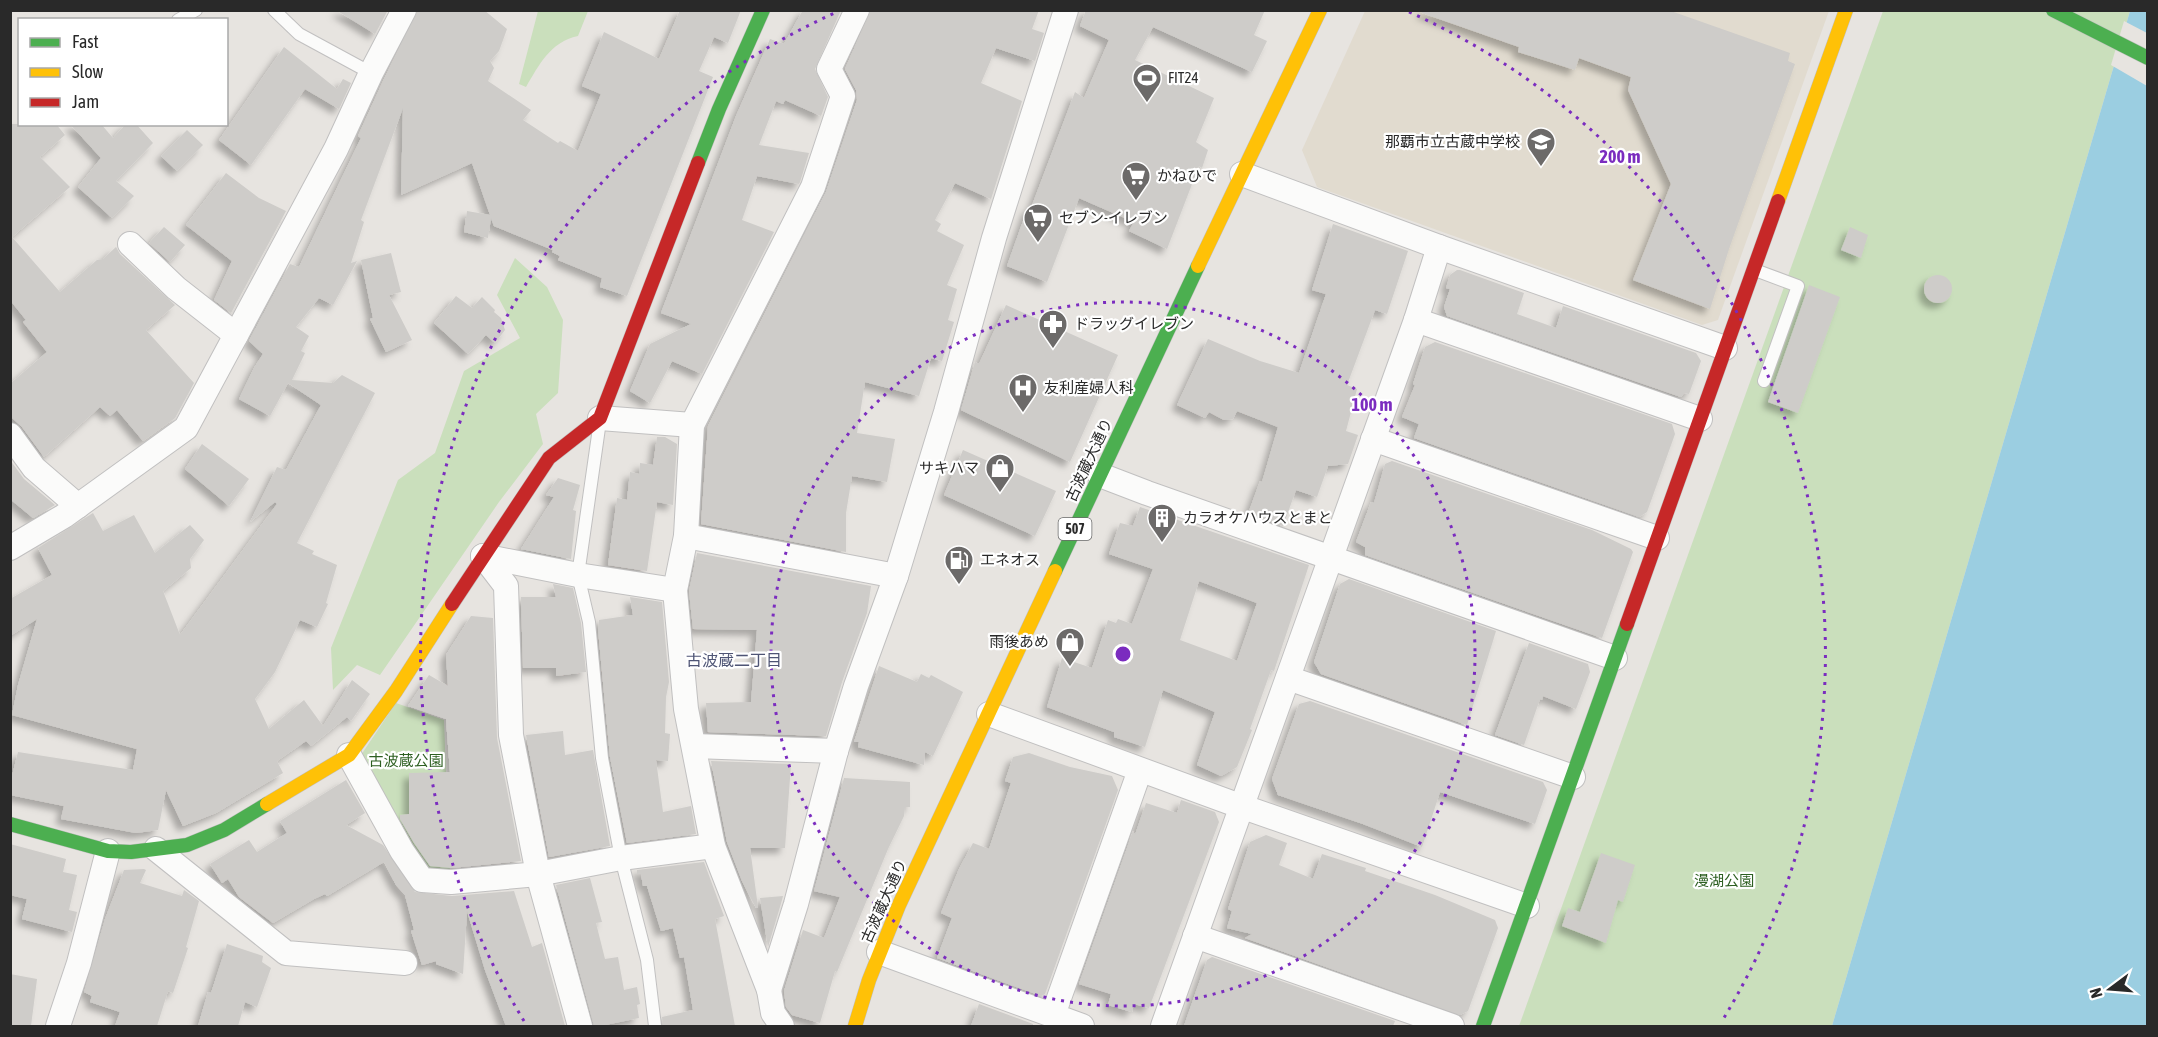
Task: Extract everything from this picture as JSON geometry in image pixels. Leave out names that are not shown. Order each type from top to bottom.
[{"type":"main road","points":[[10,824],[108,850],[131,852],[187,845],[224,830],[349,755],[396,691],[549,458],[600,418],[719,110],[763,10]]},
{"type":"main road","name":"古波蔵大通り","points":[[855,1026],[879,952],[922,855],[1320,10]]},
{"type":"main road","points":[[1483,1026],[1846,10]]},
{"type":"main road","points":[[2053,10],[2148,58]]},
{"type":"street","points":[[10,548],[78,506],[186,428],[336,148],[404,10]]},
{"type":"street","points":[[782,1026],[773,1013],[769,990],[713,846],[686,709],[675,590],[686,536],[692,425],[813,187],[843,96],[829,69],[858,10]]},
{"type":"street","points":[[769,990],[796,904],[836,751],[856,687],[896,576],[946,412],[994,238],[1066,10]]},
{"type":"street","points":[[1242,174],[1439,247],[1725,348]]},
{"type":"street","points":[[130,244],[176,288],[236,335]]},
{"type":"street","points":[[1163,1026],[1332,558],[1416,320],[1439,247]]},
{"type":"street","points":[[1416,320],[1700,419]]},
{"type":"street","points":[[600,418],[692,425]]},
{"type":"street","points":[[10,435],[34,468],[78,506]]},
{"type":"street","points":[[1373,439],[1657,538]]},
{"type":"street","points":[[1100,475],[1615,658]]},
{"type":"street","points":[[686,536],[896,576]]},
{"type":"street","points":[[483,556],[578,575],[675,590]]},
{"type":"street","points":[[483,556],[506,586],[512,735],[538,874],[580,1026]]},
{"type":"street","points":[[1288,678],[1573,777]]},
{"type":"street","points":[[989,714],[1140,770],[1527,906]]},
{"type":"street","points":[[694,746],[836,751]]},
{"type":"street","points":[[349,755],[402,851],[422,880],[451,882],[538,874],[621,858],[713,846]]},
{"type":"street","points":[[1053,1015],[1140,770]]},
{"type":"street","points":[[156,849],[286,953],[405,963]]},
{"type":"street","points":[[58,1026],[79,963],[108,850]]},
{"type":"street","points":[[1195,936],[1452,1026]]},
{"type":"street","points":[[879,952],[1082,1026]]},
{"type":"lane","points":[[181,18],[195,10]]},
{"type":"lane","points":[[274,10],[299,34],[371,73]]},
{"type":"lane","points":[[1754,269],[1798,286],[1764,381]]},
{"type":"lane","points":[[600,418],[578,575],[589,622],[602,758],[621,858],[647,960],[655,1026]]},
{"type":"shaded area","name":"那覇市立古蔵中学校","points":[[1365,11],[1829,11],[1718,320],[1702,325],[1317,187],[1302,150]]},
{"type":"green space","points":[[538,11],[588,11],[578,36],[560,43],[553,49],[526,87],[519,84]]},
{"type":"green space","name":"漫湖公園","points":[[1883,11],[2130,11],[1832,1026],[1519,1026]]},
{"type":"green space","points":[[515,258],[547,287],[563,320],[558,393],[536,414],[543,444],[499,502],[380,675],[357,665],[333,690],[331,648],[398,480],[435,453],[464,371],[520,338],[497,295]]},
{"type":"green space","name":"古波蔵公園","points":[[396,703],[444,720],[450,876],[424,876],[359,758]]},
{"type":"water","points":[[2130,11],[2147,11],[2147,1026],[1832,1026]]},
{"type":"pier","points":[[2124,21],[2147,33],[2147,86],[2111,65]]},
{"type":"building","points":[[336,10],[388,10],[375,34]]},
{"type":"building","points":[[418,10],[484,10],[507,29],[499,51],[490,61],[494,68],[488,81],[531,110],[523,120],[558,143],[560,141],[578,151],[601,94],[582,86],[604,32],[659,59],[680,10],[741,10],[728,43],[714,37],[699,71],[713,77],[627,296],[600,287],[602,278],[558,260],[560,256],[552,252],[553,250],[494,226],[491,218],[488,238],[464,232],[467,211],[490,215],[472,163],[401,195],[403,108],[361,220],[364,222],[351,263],[357,261],[333,305],[319,298],[296,327],[309,336],[301,351],[305,353],[292,380],[333,383],[342,375],[375,393],[297,543],[314,551],[312,554],[337,565],[326,603],[328,604],[317,627],[300,620],[275,672],[255,699],[269,729],[304,700],[323,726],[352,680],[370,694],[351,721],[347,717],[311,746],[306,741],[277,761],[283,773],[216,813],[183,826],[166,790],[158,830],[136,833],[61,819],[64,806],[10,795],[10,784],[18,752],[133,770],[137,749],[12,715],[37,619],[10,636],[10,599],[52,575],[38,548],[93,513],[103,531],[134,515],[155,553],[190,525],[204,540],[190,559],[191,568],[163,591],[180,635],[277,504],[275,502],[250,522],[277,467],[286,470],[321,405],[288,383],[270,416],[239,399],[263,354],[249,341],[290,264],[299,267],[361,138],[358,136]]},
{"type":"building","points":[[803,10],[841,10],[815,69],[828,97],[821,116],[785,100],[783,104],[776,101],[759,145],[809,153],[800,182],[799,184],[757,176],[742,220],[774,232],[702,374],[672,361],[650,403],[630,391],[650,344],[691,324],[661,313],[736,116],[770,39],[784,44]]},
{"type":"building","points":[[871,10],[1039,10],[1032,29],[1044,33],[1035,61],[996,48],[981,83],[1022,101],[991,199],[955,183],[935,220],[941,224],[937,231],[964,245],[947,285],[957,289],[948,320],[954,322],[942,361],[931,358],[919,396],[865,382],[857,433],[895,439],[887,482],[852,476],[846,513],[846,552],[701,524],[708,426],[826,192],[857,100],[856,90],[845,69]]},
{"type":"building","points":[[1086,10],[1265,10],[1254,35],[1267,41],[1252,72],[1153,27],[1135,60],[1214,98],[1196,142],[1208,150],[1202,168],[1199,166],[1167,249],[1129,231],[1134,222],[1079,198],[1047,282],[1007,266],[1028,207],[1031,208],[1075,92],[1084,98],[1109,40],[1080,26]]},
{"type":"building","points":[[1422,10],[1668,10],[1790,53],[1788,61],[1795,64],[1710,309],[1633,280],[1671,184],[1628,90],[1631,77],[1579,58],[1575,70],[1518,52],[1519,47],[1422,13]]},
{"type":"building","points":[[284,47],[337,89],[343,79],[351,83],[339,109],[305,89],[251,165],[219,140]]},
{"type":"building","points":[[10,124],[58,126],[65,135],[40,157],[70,187],[12,237],[60,292],[116,247],[120,254],[175,305],[146,330],[194,383],[175,418],[143,441],[117,410],[110,416],[100,407],[44,457],[22,427],[10,416],[10,384],[47,352],[23,322],[26,320],[10,300]]},
{"type":"building","points":[[72,126],[103,126],[113,138],[124,126],[138,126],[153,143],[116,181],[134,196],[112,218],[78,187],[101,158]]},
{"type":"building","points":[[187,130],[203,145],[177,171],[161,156]]},
{"type":"building","points":[[226,173],[259,198],[286,211],[231,313],[214,300],[232,261],[186,225]]},
{"type":"building","points":[[1333,224],[1408,251],[1387,314],[1375,310],[1347,385],[1357,389],[1346,431],[1358,435],[1348,464],[1328,466],[1317,497],[1296,490],[1283,526],[1248,514],[1260,481],[1262,482],[1278,427],[1237,411],[1233,419],[1224,420],[1209,412],[1205,418],[1177,405],[1208,339],[1260,361],[1299,373],[1326,294],[1312,290]]},
{"type":"building","points":[[164,227],[185,245],[170,262],[149,243]]},
{"type":"building","points":[[1850,227],[1868,235],[1861,258],[1841,250]]},
{"type":"building","points":[[391,253],[401,292],[389,295],[412,340],[386,352],[370,319],[373,318],[361,260]]},
{"type":"building","points":[[1457,270],[1524,293],[1517,314],[1556,328],[1563,306],[1696,353],[1701,361],[1689,394],[1684,393],[1681,397],[1447,316],[1444,307],[1450,289],[1446,288],[1450,275]]},
{"type":"building","points":[[1938,275],[1948,279],[1952,289],[1948,299],[1938,303],[1928,299],[1924,289],[1928,279]]},
{"type":"building","points":[[1809,285],[1840,297],[1798,413],[1768,402]]},
{"type":"building","points":[[456,296],[472,308],[482,297],[495,310],[505,330],[495,343],[486,335],[468,354],[434,323]]},
{"type":"building","points":[[1006,305],[1118,355],[1070,462],[961,410],[975,362],[979,364]]},
{"type":"building","points":[[1435,342],[1672,424],[1675,434],[1647,512],[1639,517],[1414,438],[1419,424],[1402,417],[1415,385],[1413,384],[1425,347]]},
{"type":"building","points":[[657,437],[665,437],[677,444],[673,505],[657,502],[647,571],[608,565],[617,498],[627,500],[630,472],[639,474],[640,463],[653,465]]},
{"type":"building","points":[[202,444],[249,479],[229,506],[185,469]]},
{"type":"building","name":"サキハマ","points":[[963,450],[1056,491],[1035,536],[944,495]]},
{"type":"building","points":[[10,460],[24,479],[55,505],[33,518],[10,499]]},
{"type":"building","points":[[1392,461],[1592,530],[1631,549],[1633,552],[1602,638],[1365,555],[1365,547],[1356,542],[1371,502],[1374,503],[1385,464]]},
{"type":"building","points":[[558,478],[580,485],[573,510],[576,511],[571,559],[521,549],[554,497],[546,495]]},
{"type":"building","points":[[1140,507],[1309,565],[1274,671],[1271,670],[1250,729],[1252,730],[1237,767],[1221,776],[1197,765],[1215,712],[1163,690],[1145,747],[1114,737],[1114,732],[1047,707],[1062,658],[1092,668],[1108,620],[1116,623],[1118,619],[1132,624],[1153,569],[1109,554],[1120,523],[1133,526]],"holes":[[[1199,581],[1257,603],[1237,661],[1180,640]]]},
{"type":"building","points":[[697,553],[871,586],[867,613],[842,682],[826,736],[708,732],[706,703],[751,702],[757,630],[693,629],[689,591]]},
{"type":"building","points":[[1349,579],[1496,631],[1467,725],[1321,674],[1314,662],[1340,584]]},
{"type":"building","points":[[553,584],[573,588],[581,623],[586,672],[556,676],[556,668],[523,668],[521,597],[556,597]]},
{"type":"building","points":[[630,597],[662,602],[669,682],[666,697],[665,733],[670,734],[668,761],[656,760],[663,812],[691,806],[696,834],[627,843],[610,757],[598,629],[599,620],[633,615]]},
{"type":"building","points":[[471,616],[493,618],[497,738],[521,861],[451,868],[430,866],[414,843],[400,815],[409,814],[409,773],[450,772],[446,719],[408,706],[429,675],[448,686],[446,655]]},
{"type":"building","points":[[1529,643],[1588,664],[1590,672],[1576,709],[1543,696],[1542,700],[1540,699],[1524,745],[1495,735]]},
{"type":"building","points":[[879,666],[917,682],[921,674],[929,678],[931,675],[963,692],[933,756],[925,752],[924,765],[858,747],[859,742],[854,742]]},
{"type":"building","points":[[1310,701],[1543,782],[1547,790],[1535,824],[1440,792],[1422,847],[1278,795],[1272,779],[1299,704]]},
{"type":"building","points":[[563,731],[565,755],[593,750],[610,846],[549,857],[526,735]]},
{"type":"building","points":[[1029,753],[1070,767],[1112,776],[1118,790],[1045,994],[1041,996],[937,958],[952,918],[941,913],[959,869],[973,843],[989,849],[1011,783],[1005,781],[1013,757]]},
{"type":"building","points":[[711,761],[791,764],[785,848],[750,848],[758,907],[756,908],[742,881],[727,842]]},
{"type":"building","points":[[844,778],[910,782],[910,807],[905,807],[904,816],[837,972],[835,971],[820,1023],[792,1015],[786,1007],[784,991],[803,930],[824,938],[840,897],[814,891]]},
{"type":"building","points":[[346,780],[365,813],[346,825],[383,845],[415,892],[452,896],[514,891],[532,947],[542,943],[565,1026],[506,1026],[485,970],[467,911],[463,974],[436,964],[436,961],[422,965],[411,931],[414,930],[405,895],[396,885],[384,862],[327,896],[325,894],[314,899],[273,923],[239,897],[228,879],[222,883],[210,864],[249,840],[257,852],[287,833],[280,821]]},
{"type":"building","points":[[1181,800],[1215,812],[1219,822],[1149,1008],[1134,1004],[1132,1012],[1108,1005],[1111,994],[1079,984],[1133,831],[1135,835],[1146,803],[1177,813]]},
{"type":"building","points":[[1266,835],[1287,843],[1279,865],[1313,879],[1322,854],[1366,868],[1365,871],[1435,895],[1495,920],[1498,928],[1468,1011],[1460,1015],[1245,938],[1252,934],[1227,928],[1232,911],[1228,909],[1250,842]]},
{"type":"building","points":[[10,844],[66,859],[63,872],[77,875],[69,910],[77,912],[72,932],[22,919],[27,899],[10,895]]},
{"type":"building","points":[[1601,853],[1635,865],[1623,902],[1618,900],[1606,943],[1562,926],[1568,908],[1580,912]]},
{"type":"building","points":[[704,862],[724,916],[715,919],[735,1026],[663,1026],[662,1017],[693,1010],[684,957],[680,958],[673,928],[661,931],[647,886],[643,886],[641,874],[637,874],[637,870]]},
{"type":"building","points":[[124,870],[146,870],[140,883],[182,896],[184,890],[199,901],[186,947],[188,948],[173,993],[168,991],[157,1026],[115,1026],[120,1012],[90,1002],[92,996],[84,992],[105,919]]},
{"type":"building","points":[[590,878],[602,922],[596,923],[605,959],[618,957],[624,990],[637,987],[640,1004],[637,1005],[639,1018],[600,1026],[594,1026],[556,885]]},
{"type":"building","points":[[783,896],[782,900],[768,947],[760,898]]},
{"type":"building","points":[[227,944],[263,956],[262,962],[271,968],[257,1007],[245,1002],[238,1026],[198,1026],[208,992],[211,993]]},
{"type":"building","points":[[1212,957],[1395,1021],[1393,1026],[1184,1026],[1207,960]]},
{"type":"building","points":[[10,974],[37,979],[31,1026],[10,1026]]},
{"type":"building","points":[[979,1004],[1033,1024],[1033,1026],[971,1026]]},
{"type":"traffic: fast","points":[[698,163],[763,10]]},
{"type":"traffic: fast","points":[[2053,10],[2148,58]]},
{"type":"traffic: fast","points":[[1055,571],[1198,266]]},
{"type":"traffic: fast","points":[[1483,1026],[1627,624]]},
{"type":"traffic: fast","points":[[10,824],[108,851],[131,852],[187,845],[224,830],[267,804]]},
{"type":"traffic: slow","points":[[1198,266],[1320,10]]},
{"type":"traffic: slow","points":[[1778,201],[1846,10]]},
{"type":"traffic: slow","points":[[855,1026],[869,980],[899,905],[1055,571]]},
{"type":"traffic: slow","points":[[267,804],[349,755],[396,691],[452,604]]},
{"type":"traffic: jam","points":[[452,604],[549,458],[600,418],[698,163]]},
{"type":"traffic: jam","points":[[1627,624],[1778,201]]},
{"type":"place","name":"FIT24","points":[[1147,104]]},
{"type":"place","name":"那覇市立古蔵中学校","points":[[1541,168]]},
{"type":"place","name":"かねひで","points":[[1136,202]]},
{"type":"place","name":"セブン-イレブン","points":[[1038,244]]},
{"type":"place","name":"ドラッグイレブン","points":[[1053,350]]},
{"type":"place","name":"友利産婦人科","points":[[1023,414]]},
{"type":"place","name":"サキハマ","points":[[1000,494]]},
{"type":"place","name":"カラオケハウスとまと","points":[[1162,544]]},
{"type":"place","name":"エネオス","points":[[959,586]]},
{"type":"place","name":"雨後あめ","points":[[1070,668]]},
{"type":"district","name":"古波蔵二丁目","points":[[734,660]]}]
